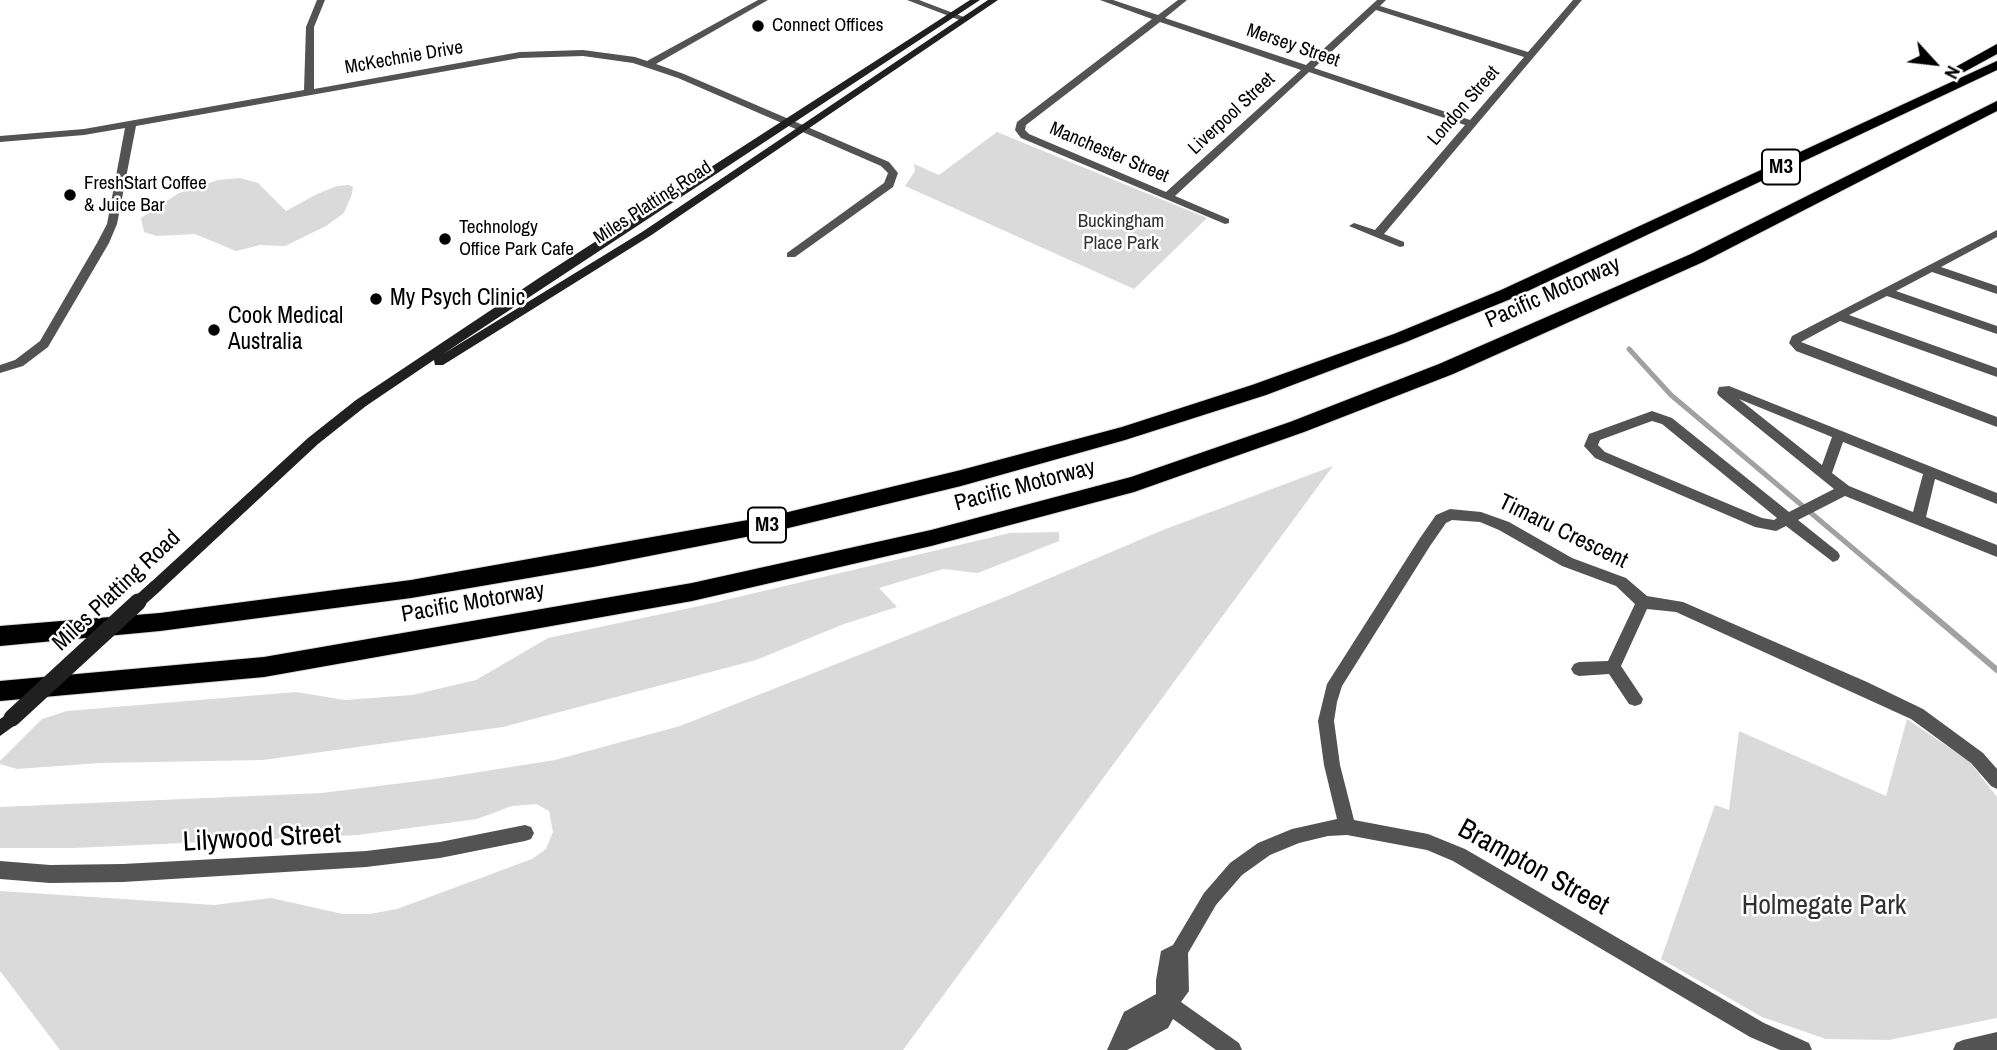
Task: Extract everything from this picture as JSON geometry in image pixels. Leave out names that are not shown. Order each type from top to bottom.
[{"type":"highway","points":[[1955,85],[1959,70],[1997,48]]},
{"type":"highway","name":"Pacific Motorway","points":[[0,636],[160,622],[411,589],[593,558],[776,523],[961,478],[1125,433],[1259,390],[1400,338],[1507,294],[1997,65]]},
{"type":"highway","name":"Pacific Motorway","points":[[0,691],[264,667],[692,592],[931,538],[1133,484],[1447,369],[1698,257],[1997,105]]},
{"type":"highway","points":[[1912,149],[1949,144],[1997,122]]},
{"type":"main road","name":"Miles Platting Road","points":[[6,724],[313,442],[361,404],[786,122],[976,0]]},
{"type":"main road","name":"Miles Platting Road","points":[[264,487],[369,408],[646,234],[995,0]]},
{"type":"street","points":[[309,92],[310,27],[321,0]]},
{"type":"street","points":[[649,64],[764,0]]},
{"type":"street","points":[[911,0],[965,19]]},
{"type":"street","name":"Mersey Street","points":[[1104,0],[1471,124]]},
{"type":"street","name":"Manchester Street","points":[[1183,0],[1021,124],[1020,130],[1025,136],[1225,221]]},
{"type":"street","name":"London Street","points":[[1377,235],[1578,0]]},
{"type":"street","points":[[1378,4],[1530,55]]},
{"type":"street","name":"Liverpool Street","points":[[1167,197],[1378,4]]},
{"type":"street","name":"McKechnie Drive","points":[[0,139],[84,132],[533,54],[591,54],[649,64],[885,164],[893,173],[889,185],[791,255]]},
{"type":"street","points":[[0,369],[19,363],[44,344],[103,243],[112,224],[131,124]]},
{"type":"street","points":[[1354,226],[1400,244]]},
{"type":"street","points":[[1996,235],[1796,339],[1796,345],[1997,422]]},
{"type":"street","points":[[1932,268],[1997,290]]},
{"type":"street","points":[[1886,291],[1997,330]]},
{"type":"street","points":[[1839,316],[1997,373]]},
{"type":"street","points":[[1997,499],[1729,390],[1723,390],[1844,489],[1997,551]]},
{"type":"street","points":[[1833,556],[1793,516],[1667,421],[1652,416],[1594,437],[1591,446],[1601,455],[1759,523],[1776,526],[1793,516],[1844,489]]},
{"type":"street","points":[[1825,475],[1839,435]]},
{"type":"street","points":[[1918,519],[1930,472]]},
{"type":"street","name":"Timaru Crescent","points":[[1347,827],[1332,765],[1326,721],[1329,702],[1335,684],[1441,519],[1450,514],[1481,517],[1504,526],[1567,562],[1590,571],[1622,596],[1643,602]]},
{"type":"street","points":[[1613,667],[1643,602],[1660,611],[1704,620],[1917,714],[1977,758],[1997,781]]},
{"type":"street","points":[[1579,669],[1613,667]]},
{"type":"street","points":[[1613,667],[1635,699]]},
{"type":"street","name":"Brampton Street","points":[[1120,1046],[1161,1021],[1166,1014],[1166,1002],[1180,991],[1179,951],[1210,900],[1236,869],[1264,849],[1298,835],[1347,827],[1429,842],[1459,855],[1757,1030],[1800,1050]]},
{"type":"street","name":"Lilywood Street","points":[[0,870],[50,874],[123,873],[366,859],[440,850],[525,833]]},
{"type":"street","points":[[1166,1002],[1232,1050]]},
{"type":"street","points":[[1963,1050],[1997,1042]]},
{"type":"green space","name":"Buckingham Place Park","points":[[997,132],[1207,218],[1134,289],[905,186],[915,171],[914,164],[939,175]]},
{"type":"green space","points":[[240,178],[258,183],[286,211],[337,186],[353,187],[344,213],[326,226],[285,246],[260,245],[236,251],[195,234],[157,236],[144,232],[141,218],[179,193],[218,180]]},
{"type":"green space","points":[[1333,466],[903,1050],[60,1050],[0,971],[0,891],[214,905],[271,898],[343,914],[370,914],[397,909],[532,859],[546,849],[553,832],[549,811],[536,804],[512,806],[477,819],[358,835],[74,848],[0,848],[0,807],[322,793],[555,760],[680,726],[1010,595],[1163,530]]},
{"type":"green space","points":[[1059,532],[1059,541],[978,573],[943,569],[879,588],[897,607],[844,624],[756,660],[503,727],[263,760],[100,763],[17,769],[0,764],[42,719],[67,711],[296,692],[345,700],[412,695],[476,680],[548,638],[704,605],[1010,533]]},
{"type":"green space","name":"Holmegate Park","points":[[1907,719],[1969,761],[1997,797],[1997,1018],[1889,1040],[1826,1039],[1762,1017],[1661,959],[1715,805],[1729,810],[1739,731],[1886,796]]},
{"type":"waterway","points":[[1629,349],[1671,395],[1919,604]]},
{"type":"waterway","points":[[1917,602],[1997,670]]},
{"type":"place","name":"Connect Offices","points":[[758,26]]},
{"type":"place","name":"FreshStart Coffee & Juice Bar","points":[[70,195]]},
{"type":"place","name":"Technology Office Park Cafe","points":[[445,239]]},
{"type":"place","name":"My Psych Clinic","points":[[376,299]]},
{"type":"place","name":"Cook Medical Australia","points":[[214,330]]}]
